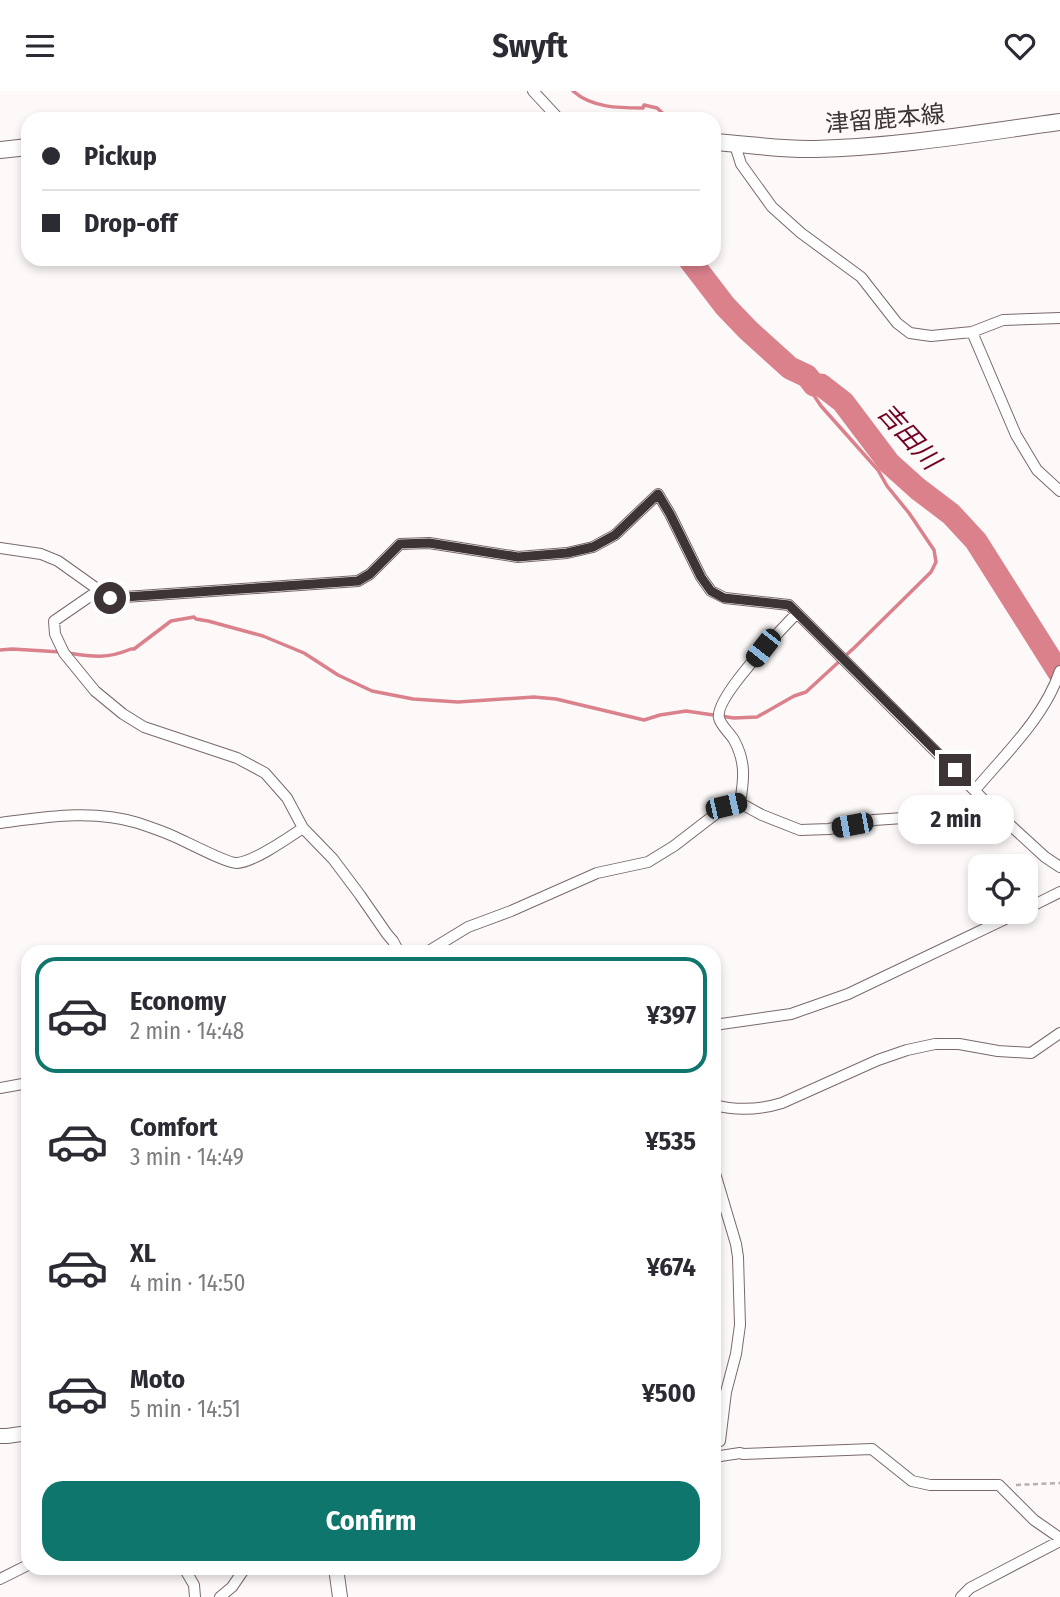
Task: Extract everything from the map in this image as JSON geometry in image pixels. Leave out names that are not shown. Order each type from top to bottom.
[{"type":"main road","name":"津留鹿本線","points":[[721,143],[813,149],[893,145],[1060,122]]},
{"type":"main road","points":[[0,150],[21,148]]},
{"type":"street","points":[[533,91],[552,112]]},
{"type":"street","points":[[735,145],[741,165],[772,207],[861,277],[897,323],[910,333],[931,336],[972,332],[1003,320],[1060,318]]},
{"type":"street","points":[[972,332],[1016,435],[1037,470],[1060,491]]},
{"type":"street","points":[[0,548],[41,554],[58,561],[110,598],[358,581],[370,574],[400,544],[429,543],[518,557],[567,553],[593,547],[615,535],[658,494],[711,591],[724,598],[789,605],[996,812],[1060,867]]},
{"type":"street","points":[[99,590],[54,621],[55,634],[64,653],[95,691],[144,727],[237,758],[265,773],[287,798],[303,828],[333,859],[395,945]]},
{"type":"street","points":[[740,803],[744,778],[742,758],[733,738],[719,720],[718,710],[763,648],[797,613]]},
{"type":"street","points":[[975,790],[1032,723],[1054,690],[1060,671]]},
{"type":"street","points":[[438,945],[468,927],[597,873],[648,862],[674,846],[726,806],[740,803],[800,830],[829,829],[874,820],[918,817],[963,829],[985,829],[1009,824]]},
{"type":"street","points":[[0,823],[41,817],[95,815],[135,823],[171,835],[235,864],[246,861],[303,828]]},
{"type":"street","points":[[1038,903],[1060,893]]},
{"type":"street","points":[[721,1024],[791,1014],[836,998],[994,924]]},
{"type":"street","points":[[721,1107],[734,1110],[767,1108],[907,1050],[935,1044],[959,1044],[998,1051],[1031,1053],[1060,1033]]},
{"type":"street","points":[[0,1088],[21,1084]]},
{"type":"street","points":[[721,1194],[736,1244],[740,1325],[721,1418]]},
{"type":"street","points":[[0,1436],[21,1434]]},
{"type":"street","points":[[721,1442],[740,1453]]},
{"type":"street","points":[[721,1456],[872,1449],[912,1482],[930,1485],[999,1485],[1034,1520],[1060,1539],[970,1588],[961,1597]]},
{"type":"street","points":[[0,1579],[21,1568]]},
{"type":"street","points":[[188,1575],[194,1585],[195,1597]]},
{"type":"street","points":[[220,1597],[240,1575]]},
{"type":"street","points":[[337,1575],[340,1597]]},
{"type":"path","points":[[999,1485],[1060,1483]]},
{"type":"waterway","points":[[573,91],[597,104],[625,108],[643,108],[644,105],[661,112]]},
{"type":"waterway","name":"吉田川","points":[[694,266],[725,306],[748,330],[790,368],[807,376],[814,385],[821,385],[843,402],[889,463],[951,514],[976,541],[1060,674]]},
{"type":"waterway","points":[[68,653],[100,656],[134,649],[171,621],[194,617],[263,636],[304,653],[338,675],[372,691],[413,699],[458,702],[534,697],[556,699],[644,720],[686,711],[734,718],[757,717],[806,692],[931,572],[936,562],[934,550],[878,470],[821,406],[813,394],[814,385]]},
{"type":"waterway","points":[[0,650],[61,652]]},
{"type":"route","points":[[110,598],[358,581],[370,574],[400,544],[429,543],[518,557],[567,553],[593,547],[615,535],[658,494],[711,591],[724,598],[789,605],[955,770]]}]
